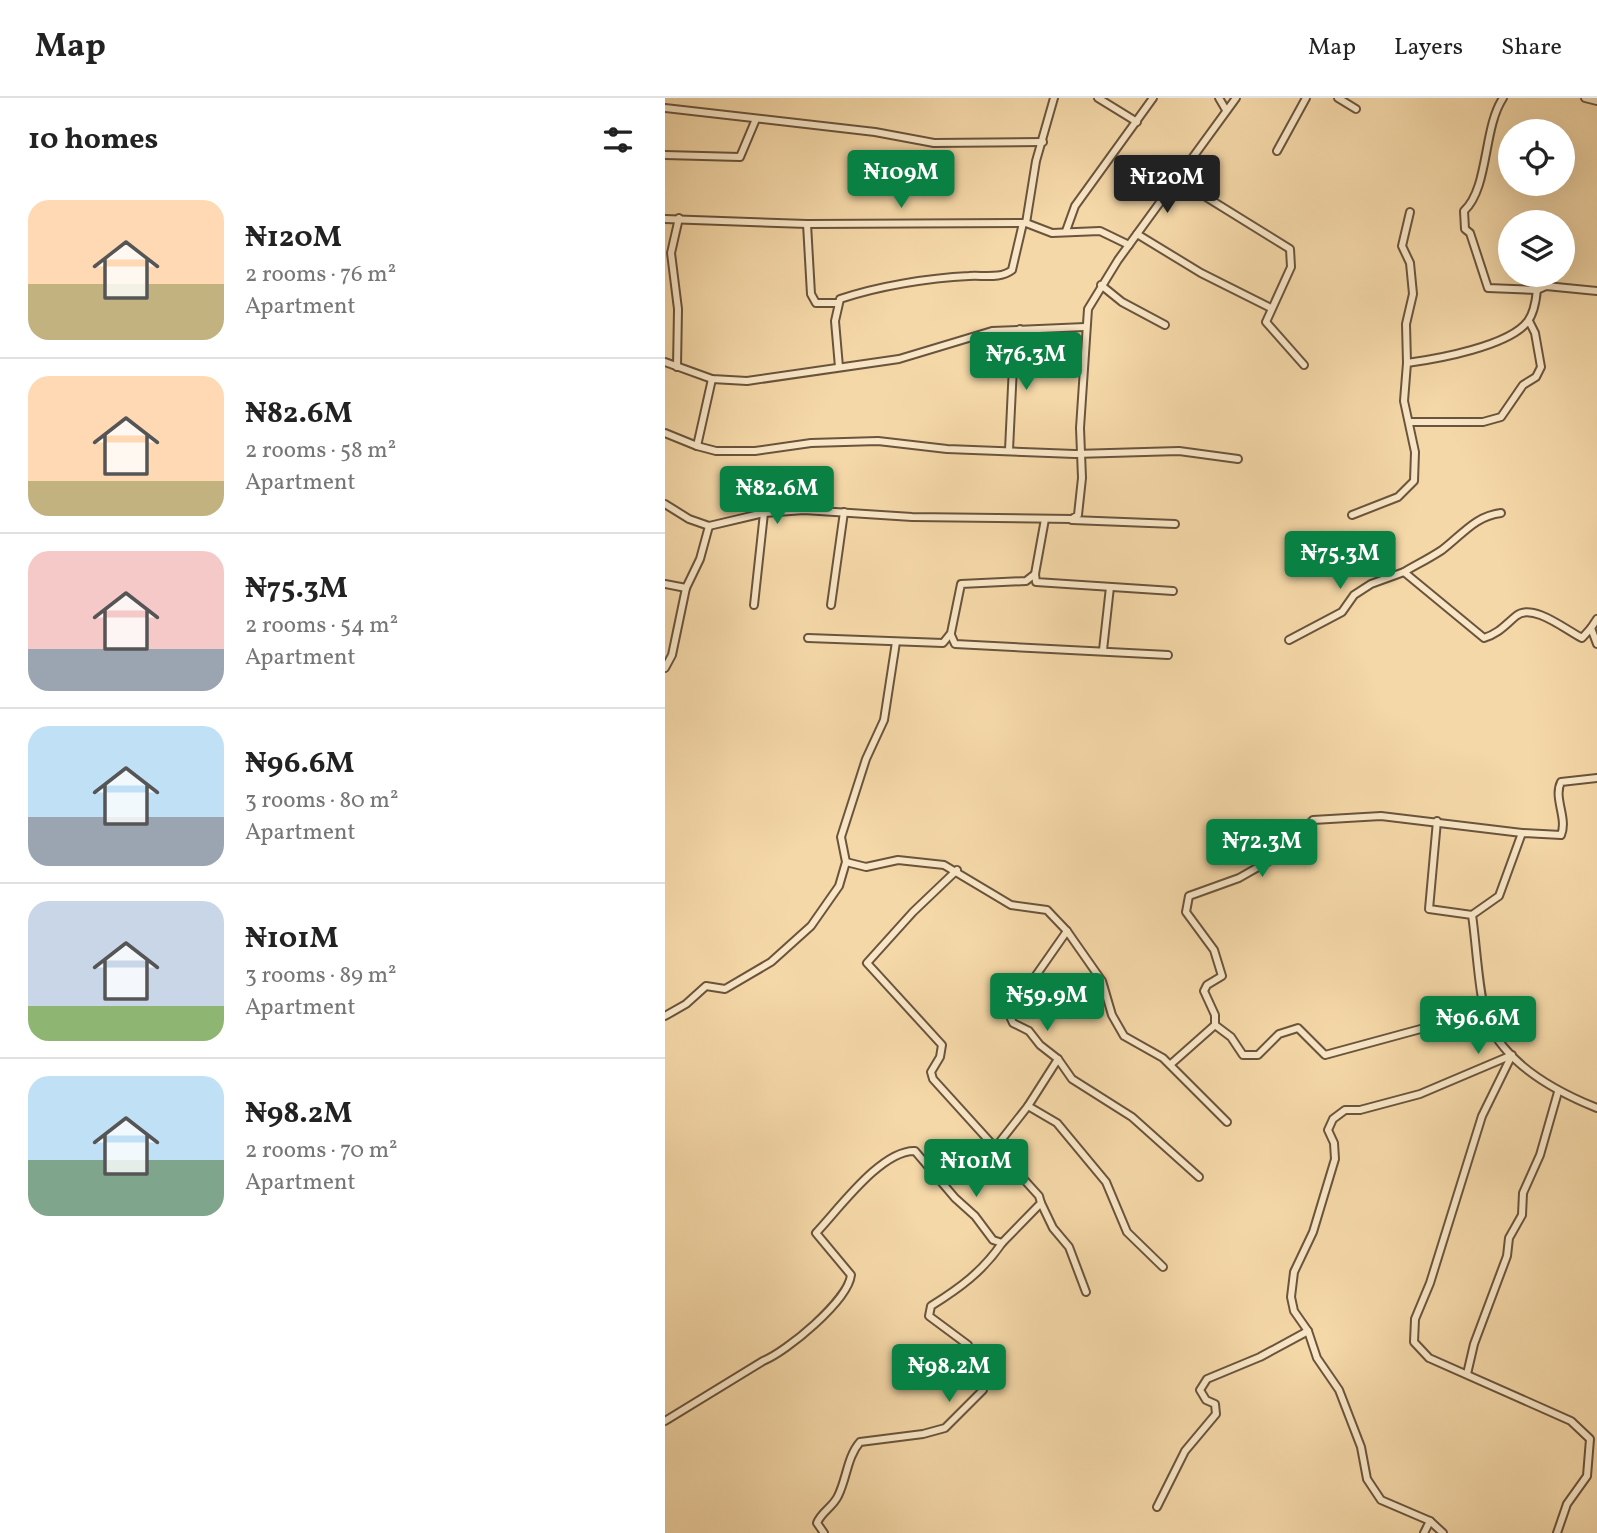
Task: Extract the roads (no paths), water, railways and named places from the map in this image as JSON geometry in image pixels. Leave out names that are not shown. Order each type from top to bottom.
[{"type":"street","points":[[807,223],[811,294],[816,303],[837,303],[844,298],[905,285],[967,276],[1005,275],[1012,270],[1036,161],[1054,98]]},
{"type":"street","points":[[1098,98],[1137,122]]},
{"type":"street","points":[[1066,231],[1075,206],[1153,98]]},
{"type":"street","points":[[1219,98],[1226,110]]},
{"type":"street","points":[[1072,520],[1079,511],[1082,452],[1080,428],[1088,309],[1129,245],[1236,98]]},
{"type":"street","points":[[1277,151],[1306,98]]},
{"type":"street","points":[[1338,98],[1356,109]]},
{"type":"street","points":[[1503,98],[1485,147],[1472,204],[1464,211],[1465,229],[1470,233],[1487,288],[1537,290],[1546,286],[1597,291]]},
{"type":"street","points":[[1585,98],[1597,101]]},
{"type":"street","points":[[665,108],[875,132],[934,144],[1043,142]]},
{"type":"street","points":[[665,155],[740,157],[756,119]]},
{"type":"street","points":[[1177,179],[1290,249],[1291,267],[1271,308],[1267,326],[1304,366]]},
{"type":"street","points":[[1352,515],[1398,497],[1414,481],[1415,452],[1404,401],[1406,324],[1413,293],[1410,263],[1402,246],[1409,212]]},
{"type":"street","points":[[677,367],[678,309],[668,255],[679,218]]},
{"type":"street","points":[[665,219],[807,223],[1024,223],[1052,233],[1093,230],[1129,245]]},
{"type":"street","points":[[1137,234],[1201,273],[1271,308]]},
{"type":"street","points":[[1101,285],[1122,302],[1165,325]]},
{"type":"street","points":[[1407,363],[1491,343],[1514,333],[1529,321],[1537,290]]},
{"type":"street","points":[[837,303],[839,367]]},
{"type":"street","points":[[1410,422],[1483,422],[1500,417],[1523,385],[1536,377],[1541,368],[1535,333],[1529,321]]},
{"type":"street","points":[[665,362],[712,379],[762,380],[899,359],[992,331],[1085,327]]},
{"type":"street","points":[[1009,450],[1014,345],[1020,329]]},
{"type":"street","points":[[697,446],[712,379]]},
{"type":"street","points":[[665,433],[716,451],[755,451],[811,443],[878,441],[947,449],[1179,451],[1238,458]]},
{"type":"street","points":[[665,504],[689,519],[709,526],[764,513],[804,510],[912,517],[1175,524]]},
{"type":"street","points":[[831,605],[844,512]]},
{"type":"street","points":[[754,605],[764,513]]},
{"type":"street","points":[[1289,640],[1342,612],[1354,595],[1371,584],[1404,572],[1439,551],[1485,515],[1501,513]]},
{"type":"street","points":[[1045,519],[1035,574],[1039,583],[1173,591]]},
{"type":"street","points":[[665,668],[672,655],[686,588],[700,559],[709,526]]},
{"type":"street","points":[[1404,572],[1484,638],[1498,634],[1517,614],[1525,612],[1545,617],[1582,638],[1597,619]]},
{"type":"street","points":[[1035,574],[1026,581],[961,584],[951,640],[955,644],[1168,655]]},
{"type":"street","points":[[665,583],[686,588]]},
{"type":"street","points":[[1103,650],[1110,587]]},
{"type":"street","points":[[1591,628],[1597,644]]},
{"type":"street","points":[[808,638],[943,643],[951,633]]},
{"type":"street","points":[[665,1016],[686,1004],[706,986],[725,989],[771,962],[811,926],[839,886],[846,862],[841,837],[866,760],[884,720],[896,642]]},
{"type":"street","points":[[1171,1065],[1215,1026],[1215,1015],[1204,991],[1207,985],[1222,976],[1214,950],[1186,912],[1189,897],[1239,878],[1281,854],[1313,820],[1381,816],[1522,833],[1561,835],[1564,827],[1558,788],[1561,782],[1597,778]]},
{"type":"street","points":[[1437,821],[1427,904],[1434,911],[1472,915],[1500,896],[1522,833]]},
{"type":"street","points":[[846,862],[866,867],[898,860],[944,865],[957,870],[1011,905],[1047,911],[1067,931],[1101,981],[1112,1015],[1124,1036],[1171,1065],[1227,1122]]},
{"type":"street","points":[[957,870],[913,912],[867,963],[938,1039],[942,1050],[931,1072],[933,1079],[1041,1199],[1053,1228],[1069,1247],[1086,1292]]},
{"type":"street","points":[[1472,915],[1488,1022],[1512,1055],[1558,1092],[1597,1108]]},
{"type":"street","points":[[1067,931],[1009,1014],[1013,1023],[1029,1031],[1040,1045],[1058,1059],[1072,1079],[1132,1117],[1199,1177]]},
{"type":"street","points":[[1215,1026],[1231,1037],[1243,1055],[1258,1055],[1279,1034],[1298,1028],[1325,1055],[1450,1021],[1485,1005]]},
{"type":"street","points":[[1443,1533],[1430,1521],[1381,1500],[1367,1479],[1361,1447],[1339,1390],[1317,1358],[1308,1331],[1294,1311],[1291,1297],[1296,1266],[1314,1232],[1335,1159],[1334,1143],[1328,1130],[1333,1119],[1345,1110],[1360,1110],[1420,1094],[1512,1055]]},
{"type":"street","points":[[1512,1055],[1482,1116],[1430,1283],[1415,1319],[1414,1342],[1429,1358],[1571,1421],[1590,1439],[1587,1476],[1567,1504],[1557,1533]]},
{"type":"street","points":[[995,1148],[1028,1106],[1058,1059]]},
{"type":"street","points":[[1467,1374],[1474,1344],[1507,1256],[1509,1238],[1522,1215],[1523,1193],[1540,1154],[1558,1092]]},
{"type":"street","points":[[1028,1106],[1057,1123],[1106,1182],[1127,1232],[1163,1267]]},
{"type":"street","points":[[665,1421],[763,1361],[779,1355],[787,1344],[830,1310],[850,1286],[851,1275],[816,1234],[881,1164],[902,1151],[915,1151],[955,1198],[975,1216],[992,1240],[1002,1243]]},
{"type":"street","points":[[824,1533],[817,1523],[819,1517],[837,1499],[853,1450],[860,1442],[923,1434],[945,1428],[983,1390],[968,1345],[929,1317],[931,1306],[961,1288],[988,1264],[1002,1243],[1041,1203]]},
{"type":"street","points":[[1157,1507],[1185,1451],[1216,1414],[1215,1404],[1206,1400],[1200,1391],[1207,1379],[1261,1357],[1308,1331]]},
{"type":"street","points":[[1424,1533],[1430,1521]]}]
